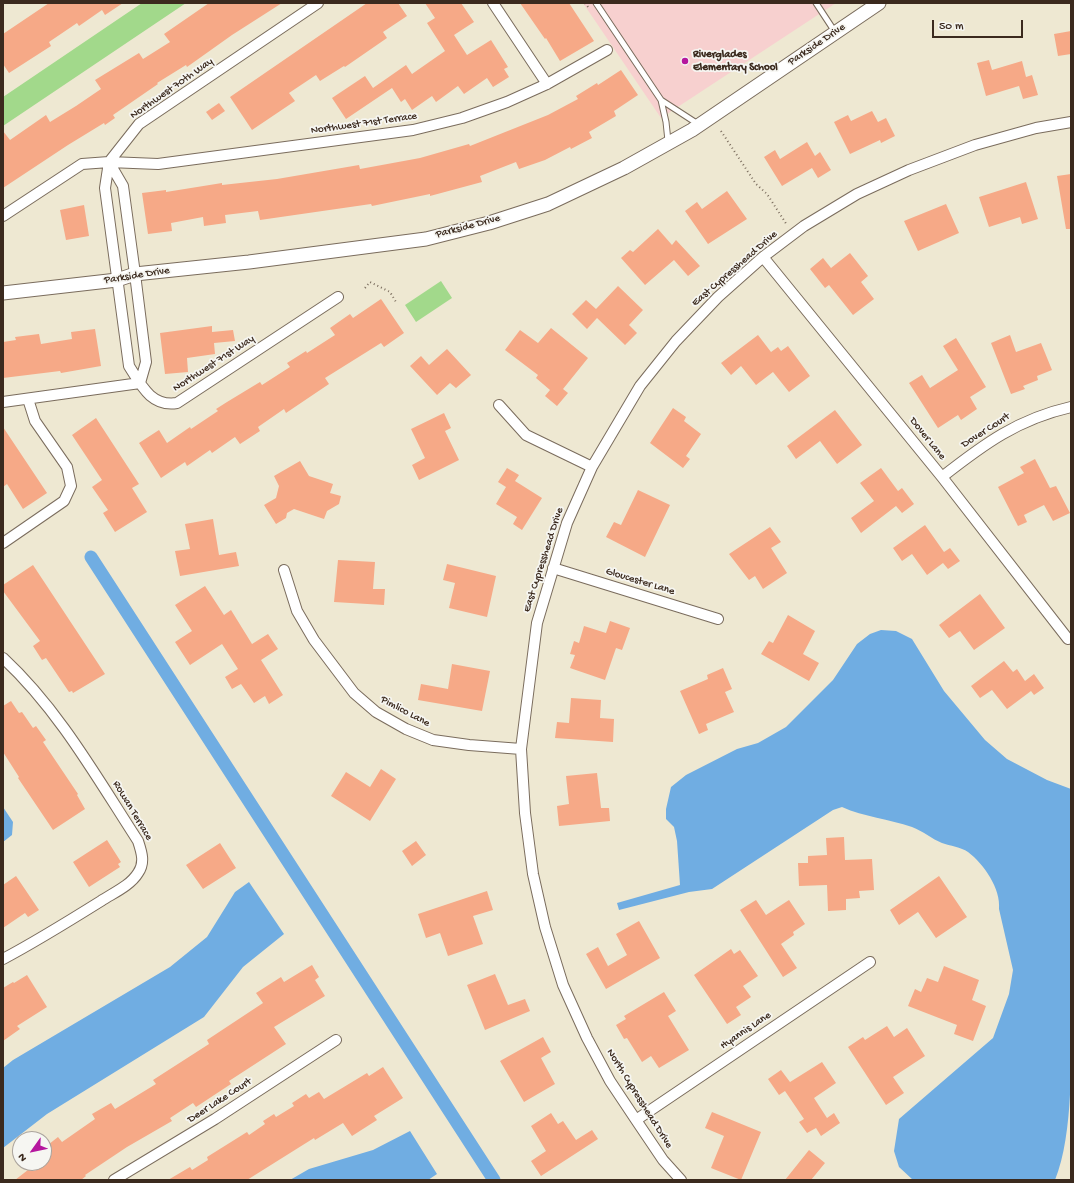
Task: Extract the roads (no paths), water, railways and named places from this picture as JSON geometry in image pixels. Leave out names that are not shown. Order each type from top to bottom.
[{"type":"street","name":"Northwest 70th Way","points":[[109,162],[139,124],[318,3]]},
{"type":"street","points":[[493,3],[547,84]]},
{"type":"street","name":"Parkside Drive","points":[[3,293],[118,280],[135,274],[249,262],[426,239],[489,223],[548,204],[624,168],[700,125],[879,3]]},
{"type":"street","name":"Northwest 71st Terrace","points":[[109,162],[158,164],[414,130],[462,118],[507,102],[547,84],[607,50]]},
{"type":"street","name":"East Cypresshead Drive","points":[[521,748],[537,623],[567,522],[592,467],[640,386],[676,341],[718,297],[763,257],[793,235],[857,194],[909,170],[983,143],[1036,128],[1071,122]]},
{"type":"street","points":[[3,216],[82,164],[109,162],[123,186],[146,362],[140,384],[3,402]]},
{"type":"street","name":"Northwest 71st Way","points":[[109,162],[105,188],[129,366],[140,384],[155,401],[167,405],[177,403],[338,297]]},
{"type":"street","points":[[107,206],[125,204]]},
{"type":"street","name":"Dover Lane","points":[[763,257],[942,477],[1068,639]]},
{"type":"street","points":[[127,353],[145,351]]},
{"type":"street","points":[[3,543],[64,501],[71,486],[67,467],[36,421],[28,399]]},
{"type":"street","points":[[499,405],[526,435],[592,467]]},
{"type":"street","name":"Dover Court","points":[[942,477],[982,446],[1015,425],[1052,411],[1071,407]]},
{"type":"street","name":"Gloucester Lane","points":[[554,568],[718,619]]},
{"type":"street","name":"Pimlico Lane","points":[[284,570],[297,611],[314,640],[354,693],[376,712],[406,729],[433,740],[469,745],[521,748]]},
{"type":"street","name":"Rowan Terrace","points":[[3,658],[24,677],[68,733],[138,841],[142,853],[143,863],[138,874],[126,885],[63,925],[3,959]]},
{"type":"street","name":"North Cypresshead Drive","points":[[521,748],[524,813],[533,874],[552,949],[563,985],[587,1038],[610,1081],[663,1160],[681,1180]]},
{"type":"street","name":"Hyannis Lane","points":[[636,1120],[870,962]]},
{"type":"street","name":"Deer Lake Court","points":[[114,1180],[214,1119],[336,1040]]},
{"type":"lane","points":[[596,3],[661,100],[666,122],[668,144]]},
{"type":"lane","points":[[816,3],[835,33]]},
{"type":"lane","points":[[661,100],[700,125]]},
{"type":"water","points":[[881,630],[896,631],[912,639],[944,691],[985,740],[1007,759],[1047,780],[1071,789],[1070,1093],[1066,1140],[1055,1180],[913,1180],[899,1167],[894,1151],[899,1119],[993,1038],[1009,994],[1013,970],[999,909],[997,893],[994,885],[980,863],[965,850],[942,843],[912,827],[842,807],[833,810],[712,889],[689,892],[619,910],[617,903],[680,885],[677,841],[674,827],[666,819],[666,809],[671,787],[686,775],[737,749],[758,743],[786,727],[833,680],[857,644],[870,634]]},
{"type":"water","points":[[3,807],[13,822],[12,835],[3,842]]},
{"type":"water","points":[[249,882],[284,934],[243,967],[204,1017],[47,1114],[25,1131],[12,1131],[12,1141],[3,1148],[3,1068],[13,1060],[170,967],[207,937],[235,892]]},
{"type":"water","points":[[410,1131],[437,1174],[428,1180],[290,1180],[309,1169],[373,1150]]},
{"type":"waterway","points":[[91,557],[494,1180]]},
{"type":"place","name":"Riverglades Elementary School","points":[[685,61]]}]
